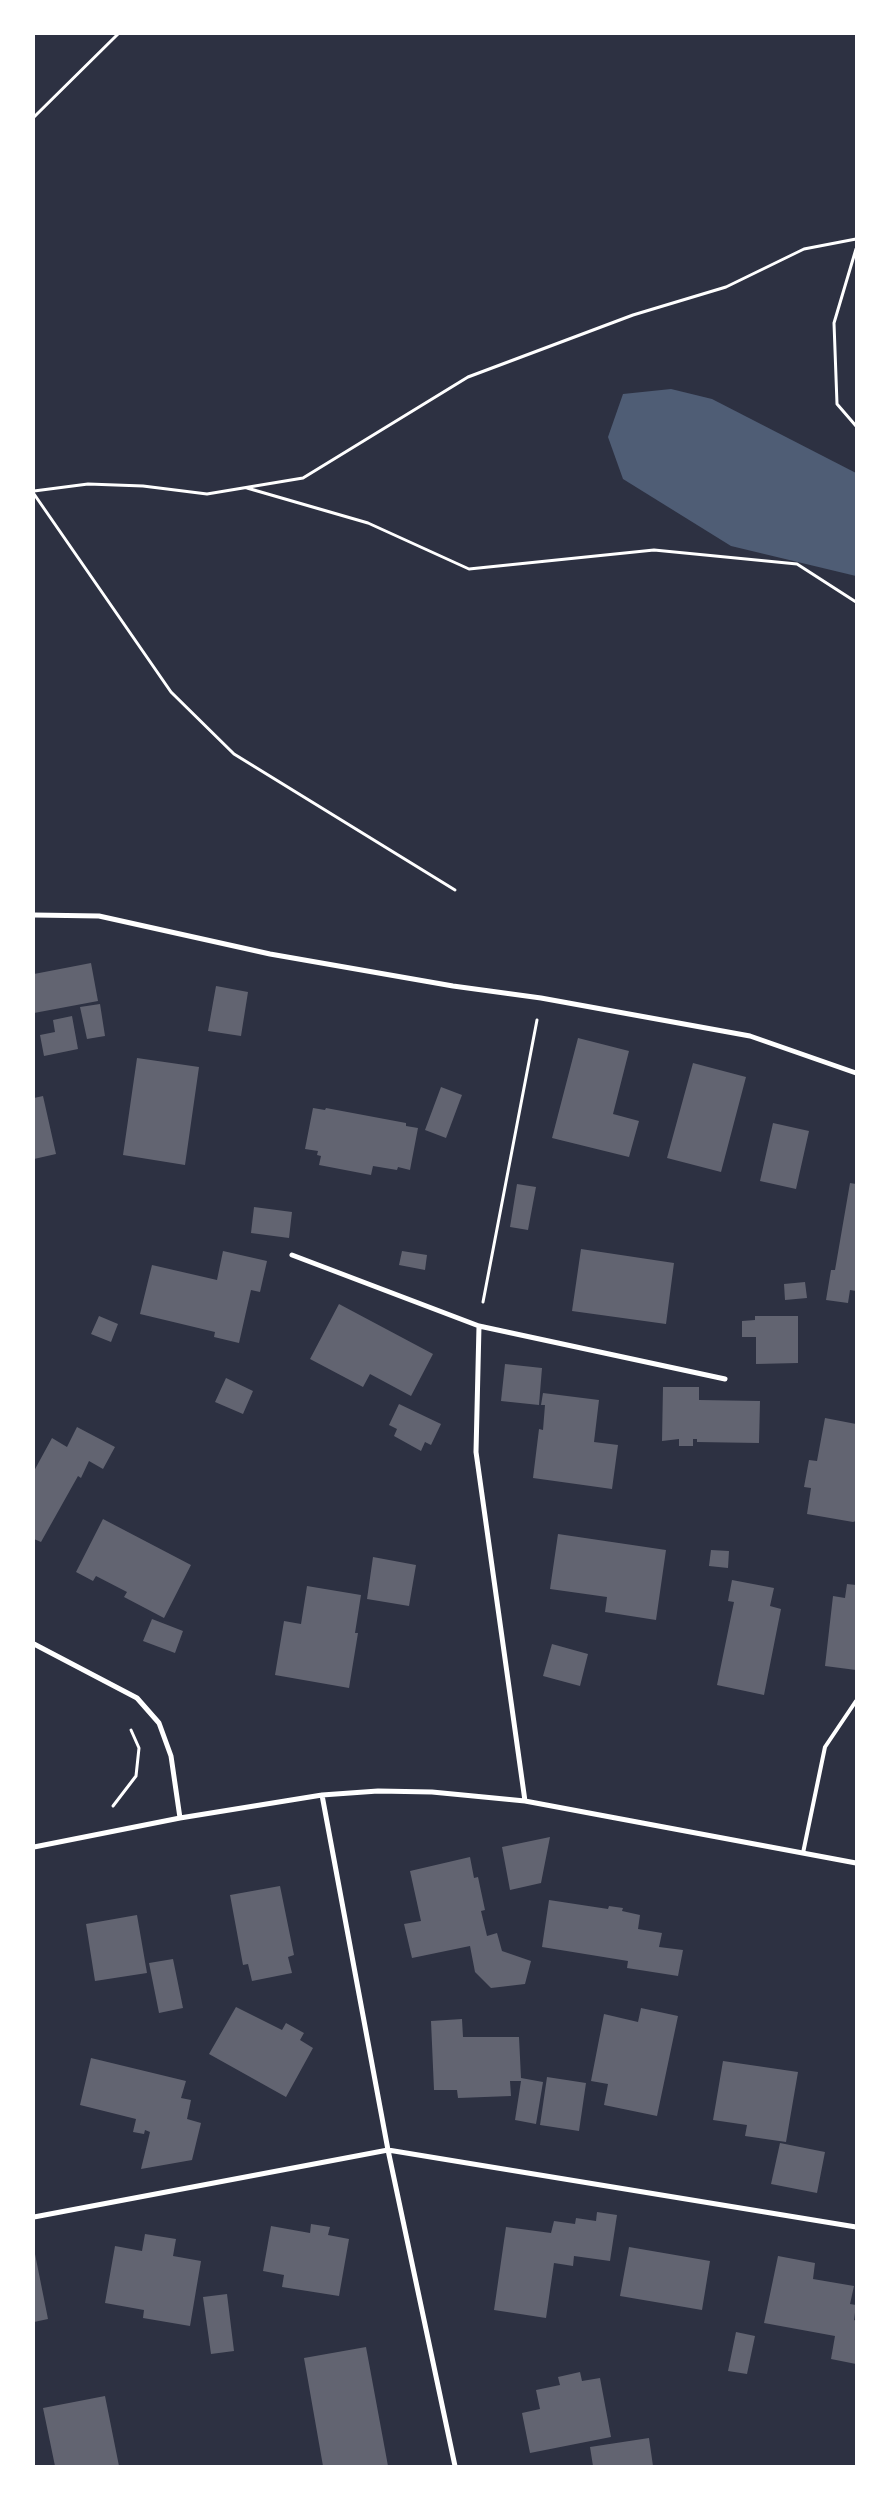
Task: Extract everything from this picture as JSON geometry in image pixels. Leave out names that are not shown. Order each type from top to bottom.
[{"type":"street","points":[[34,915],[99,916],[270,954],[452,986],[541,998],[750,1036],[856,1073]]},
{"type":"street","points":[[292,1255],[479,1326],[725,1379]]},
{"type":"street","points":[[479,1326],[476,1452],[525,1801]]},
{"type":"street","points":[[34,1644],[137,1698],[159,1722],[171,1756],[180,1818]]},
{"type":"street","points":[[34,1846],[180,1818],[322,1796],[378,1791],[432,1792],[525,1801],[856,1862]]},
{"type":"street","points":[[322,1796],[388,2150],[455,2466]]},
{"type":"street","points":[[34,2217],[388,2150],[856,2227]]},
{"type":"lane","points":[[803,1853],[825,1747],[856,1701]]},
{"type":"path","points":[[34,117],[118,34]]},
{"type":"path","points":[[455,890],[234,754],[171,692],[34,492],[88,484],[143,486],[207,494],[303,478],[468,377],[633,315],[726,286],[804,249],[856,239]]},
{"type":"path","points":[[856,249],[834,324],[838,404],[856,426]]},
{"type":"path","points":[[246,488],[368,523],[469,569],[654,550],[797,564],[856,602]]},
{"type":"path","points":[[479,1326],[541,998]]},
{"type":"path","points":[[108,1812],[136,1776],[139,1748],[129,1724]]},
{"type":"water","points":[[671,389],[712,399],[856,473],[856,576],[731,546],[623,479],[608,437],[623,394]]},
{"type":"building","points":[[91,963],[98,1001],[34,1013],[34,974]]},
{"type":"building","points":[[216,986],[248,992],[241,1036],[208,1031]]},
{"type":"building","points":[[100,1004],[105,1036],[87,1039],[80,1007]]},
{"type":"building","points":[[72,1016],[78,1049],[44,1056],[40,1035],[55,1032],[53,1020]]},
{"type":"building","points":[[578,1038],[629,1051],[613,1114],[639,1121],[629,1157],[552,1138]]},
{"type":"building","points":[[137,1058],[199,1067],[185,1165],[123,1155]]},
{"type":"building","points":[[693,1063],[746,1077],[721,1172],[667,1158]]},
{"type":"building","points":[[441,1087],[462,1095],[446,1138],[425,1130]]},
{"type":"building","points":[[43,1096],[56,1154],[34,1159],[34,1098]]},
{"type":"building","points":[[313,1108],[325,1110],[326,1108],[406,1123],[406,1126],[418,1128],[410,1170],[398,1167],[397,1170],[373,1166],[371,1175],[319,1165],[321,1156],[317,1155],[318,1151],[305,1149]]},
{"type":"building","points":[[773,1123],[809,1131],[796,1189],[760,1181]]},
{"type":"building","points":[[850,1183],[856,1184],[856,1291],[850,1290],[848,1303],[826,1300],[831,1270],[835,1270]]},
{"type":"building","points":[[517,1184],[536,1187],[528,1230],[510,1227]]},
{"type":"building","points":[[254,1207],[292,1212],[289,1238],[251,1233]]},
{"type":"building","points":[[581,1249],[674,1263],[666,1324],[572,1311]]},
{"type":"building","points":[[223,1251],[267,1261],[260,1292],[251,1290],[239,1343],[214,1337],[215,1332],[140,1314],[152,1265],[217,1280]]},
{"type":"building","points":[[402,1251],[427,1255],[425,1270],[399,1265]]},
{"type":"building","points":[[805,1282],[807,1298],[785,1300],[784,1284]]},
{"type":"building","points":[[339,1304],[433,1354],[411,1396],[370,1374],[363,1387],[310,1359]]},
{"type":"building","points":[[99,1316],[118,1324],[111,1342],[91,1334]]},
{"type":"building","points":[[755,1316],[798,1316],[798,1363],[756,1364],[756,1337],[742,1337],[742,1321],[755,1320]]},
{"type":"building","points":[[505,1364],[542,1368],[539,1405],[501,1401]]},
{"type":"building","points":[[226,1378],[253,1391],[243,1414],[215,1402]]},
{"type":"building","points":[[663,1387],[699,1387],[699,1400],[760,1401],[759,1443],[697,1442],[697,1439],[693,1439],[693,1446],[679,1446],[679,1439],[662,1441]]},
{"type":"building","points":[[543,1393],[599,1400],[594,1442],[618,1445],[612,1489],[533,1478],[539,1429],[543,1430],[545,1405],[541,1405]]},
{"type":"building","points":[[399,1404],[441,1424],[431,1445],[425,1442],[421,1451],[394,1436],[397,1429],[389,1425]]},
{"type":"building","points":[[825,1418],[856,1424],[856,1521],[853,1522],[807,1514],[811,1488],[804,1487],[809,1460],[817,1461]]},
{"type":"building","points":[[77,1427],[115,1447],[103,1469],[89,1461],[81,1478],[78,1476],[41,1542],[34,1539],[34,1471],[52,1438],[67,1447]]},
{"type":"building","points":[[103,1519],[191,1565],[164,1618],[124,1597],[127,1592],[96,1576],[93,1581],[76,1572]]},
{"type":"building","points":[[558,1534],[666,1550],[656,1620],[605,1612],[607,1597],[550,1589]]},
{"type":"building","points":[[711,1550],[729,1551],[728,1568],[709,1566]]},
{"type":"building","points":[[373,1557],[416,1565],[409,1606],[367,1599]]},
{"type":"building","points":[[732,1580],[774,1588],[770,1606],[781,1609],[764,1695],[717,1685],[734,1602],[728,1601]]},
{"type":"building","points":[[847,1584],[856,1585],[856,1670],[825,1666],[833,1596],[845,1598]]},
{"type":"building","points":[[307,1586],[361,1595],[355,1633],[358,1633],[349,1688],[275,1675],[284,1621],[301,1624]]},
{"type":"building","points":[[152,1619],[183,1631],[175,1653],[143,1641]]},
{"type":"building","points":[[552,1644],[588,1654],[580,1686],[543,1676]]},
{"type":"building","points":[[550,1837],[541,1883],[510,1890],[502,1847]]},
{"type":"building","points":[[470,1857],[474,1878],[478,1877],[485,1910],[481,1911],[487,1936],[497,1933],[502,1951],[531,1961],[525,1984],[491,1988],[475,1972],[470,1946],[412,1958],[404,1924],[421,1921],[410,1871]]},
{"type":"building","points":[[280,1886],[294,1955],[288,1957],[292,1973],[252,1981],[248,1964],[243,1965],[230,1895]]},
{"type":"building","points":[[549,1900],[608,1909],[609,1906],[623,1908],[622,1911],[640,1915],[638,1929],[662,1933],[659,1947],[683,1950],[678,1976],[627,1968],[628,1961],[542,1947]]},
{"type":"building","points":[[137,1915],[147,1973],[95,1981],[86,1924]]},
{"type":"building","points":[[173,1959],[183,2008],[159,2013],[149,1963]]},
{"type":"building","points":[[236,2007],[282,2030],[286,2023],[304,2033],[300,2040],[313,2048],[286,2097],[209,2054]]},
{"type":"building","points":[[641,2008],[678,2016],[657,2116],[604,2105],[608,2084],[591,2081],[604,2014],[638,2022]]},
{"type":"building","points":[[462,2019],[463,2037],[519,2037],[521,2078],[543,2082],[536,2124],[515,2120],[521,2081],[510,2081],[511,2096],[458,2098],[457,2090],[434,2090],[431,2021]]},
{"type":"building","points":[[91,2058],[186,2081],[181,2098],[191,2100],[187,2119],[201,2123],[192,2160],[141,2169],[150,2132],[145,2130],[144,2134],[133,2132],[136,2119],[80,2105]]},
{"type":"building","points":[[723,2061],[798,2072],[786,2142],[745,2136],[747,2125],[713,2120]]},
{"type":"building","points":[[547,2077],[586,2083],[579,2131],[540,2125]]},
{"type":"building","points":[[780,2143],[825,2152],[817,2193],[771,2184]]},
{"type":"building","points":[[597,2212],[617,2215],[610,2261],[574,2256],[573,2266],[554,2263],[546,2318],[494,2310],[506,2227],[551,2233],[554,2221],[575,2224],[576,2218],[596,2221]]},
{"type":"building","points":[[311,2224],[330,2227],[328,2235],[349,2239],[339,2296],[282,2287],[284,2275],[263,2271],[271,2226],[310,2233]]},
{"type":"building","points":[[145,2234],[176,2239],[173,2256],[201,2261],[190,2326],[143,2318],[144,2310],[105,2303],[115,2246],[142,2251]]},
{"type":"building","points":[[629,2247],[710,2261],[702,2310],[620,2296]]},
{"type":"building","points":[[34,2249],[48,2319],[34,2322]]},
{"type":"building","points":[[778,2256],[815,2263],[813,2279],[854,2286],[850,2304],[856,2305],[854,2320],[856,2321],[856,2364],[831,2359],[835,2336],[764,2323]]},
{"type":"building","points":[[227,2294],[234,2351],[211,2354],[203,2297]]},
{"type":"building","points":[[736,2332],[755,2336],[747,2374],[728,2371]]},
{"type":"building","points":[[366,2347],[388,2466],[323,2466],[304,2358]]},
{"type":"building","points":[[580,2372],[582,2381],[600,2378],[611,2437],[530,2453],[522,2413],[540,2409],[536,2390],[560,2385],[558,2377]]},
{"type":"building","points":[[105,2396],[119,2466],[55,2466],[43,2408]]},
{"type":"building","points":[[649,2438],[653,2466],[593,2466],[590,2447]]}]
